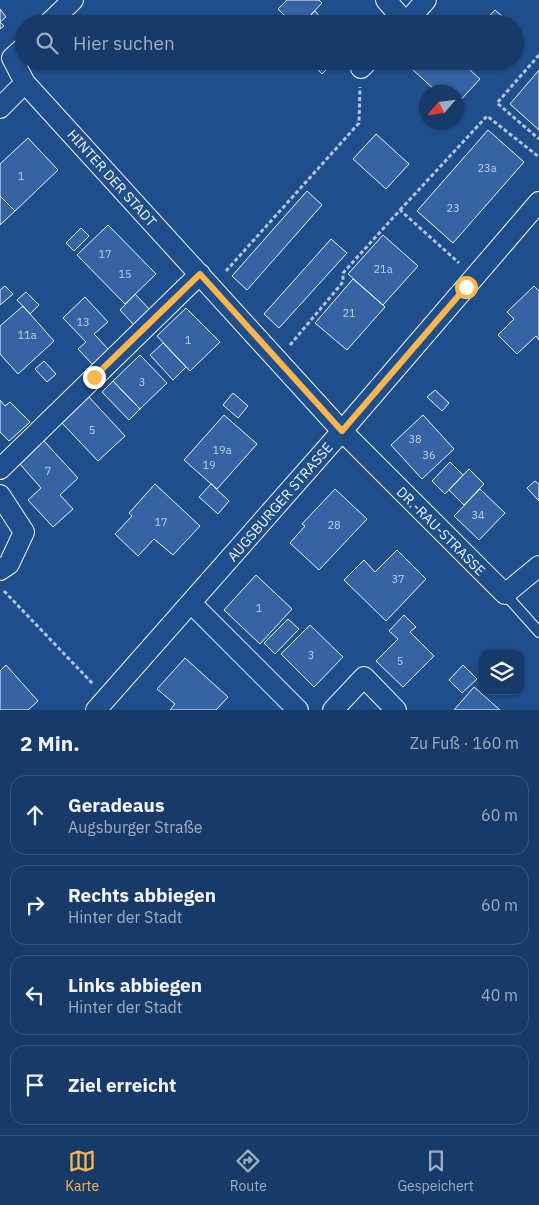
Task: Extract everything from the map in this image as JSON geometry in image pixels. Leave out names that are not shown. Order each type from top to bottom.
[{"type":"street","points":[[57,15],[73,0]]},
{"type":"street","points":[[386,0],[398,15]]},
{"type":"street","points":[[412,15],[426,0]]},
{"type":"street","name":"HINTER DER STADT","points":[[18,70],[25,83],[342,431]]},
{"type":"street","points":[[0,108],[25,83]]},
{"type":"street","name":"AUGSBURGER STRASSE","points":[[102,704],[342,431],[539,202]]},
{"type":"street","points":[[0,469],[206,280]]},
{"type":"street","name":"DR.-RAU-STRASSE","points":[[342,431],[505,594]]},
{"type":"street","points":[[0,570],[9,564],[24,532],[1,497]]},
{"type":"street","points":[[505,594],[539,566]]},
{"type":"street","points":[[191,603],[298,710]]},
{"type":"street","points":[[333,710],[364,677],[396,710]]},
{"type":"lane","name":"DR.-RAU-STRASSE","points":[[505,594],[539,632]]},
{"type":"path","points":[[539,55],[497,103],[539,139]]},
{"type":"path","points":[[206,280],[359,123],[364,70]]},
{"type":"path","points":[[278,360],[343,282],[343,273],[487,116],[539,157]]},
{"type":"path","points":[[400,210],[474,277]]},
{"type":"path","points":[[0,587],[102,704]]},
{"type":"building","points":[[287,0],[319,0],[322,3],[311,15],[284,15],[278,9]]},
{"type":"building","points":[[0,9],[6,17],[0,22]]},
{"type":"building","points":[[495,10],[501,15],[490,15]]},
{"type":"building","points":[[413,70],[470,70],[480,79],[464,96],[464,85],[429,85]]},
{"type":"building","points":[[539,70],[539,130],[510,104]]},
{"type":"building","points":[[488,130],[524,162],[453,243],[417,211]]},
{"type":"building","points":[[376,134],[409,164],[386,189],[353,159]]},
{"type":"building","points":[[28,138],[58,170],[15,211],[0,196],[0,164]]},
{"type":"building","points":[[307,191],[322,205],[247,290],[232,276]]},
{"type":"building","points":[[0,196],[15,211],[0,225]]},
{"type":"building","points":[[108,225],[156,274],[125,304],[77,255]]},
{"type":"building","points":[[81,228],[89,236],[74,251],[66,243]]},
{"type":"building","points":[[383,235],[418,266],[383,305],[348,274]]},
{"type":"building","points":[[331,239],[347,253],[279,328],[264,314]]},
{"type":"building","points":[[353,279],[385,307],[347,350],[315,323]]},
{"type":"building","points":[[5,286],[13,294],[0,305],[0,290]]},
{"type":"building","points":[[534,286],[539,291],[539,340],[536,336],[517,354],[498,335],[514,319],[507,312]]},
{"type":"building","points":[[26,292],[39,305],[30,314],[17,300]]},
{"type":"building","points":[[135,294],[151,311],[135,326],[120,310]]},
{"type":"building","points":[[85,297],[108,322],[94,334],[110,351],[94,366],[78,349],[86,342],[63,318]]},
{"type":"building","points":[[23,306],[54,341],[18,374],[0,354],[0,326]]},
{"type":"building","points":[[186,308],[220,342],[190,371],[157,336]]},
{"type":"building","points":[[163,343],[186,367],[173,380],[150,355]]},
{"type":"building","points":[[140,355],[167,383],[140,409],[113,381]]},
{"type":"building","points":[[44,361],[56,374],[47,382],[35,369]]},
{"type":"building","points":[[113,381],[140,409],[129,420],[102,392]]},
{"type":"building","points":[[435,390],[449,403],[442,411],[427,397]]},
{"type":"building","points":[[233,393],[248,406],[238,418],[223,405]]},
{"type":"building","points":[[88,396],[125,436],[98,461],[61,422]]},
{"type":"building","points":[[0,400],[5,406],[10,402],[30,422],[9,441],[0,432]]},
{"type":"building","points":[[224,415],[257,444],[217,489],[184,460]]},
{"type":"building","points":[[423,415],[454,449],[422,479],[391,445]]},
{"type":"building","points":[[43,440],[78,478],[60,495],[73,509],[53,527],[28,500],[41,488],[19,463]]},
{"type":"building","points":[[450,462],[463,475],[445,494],[432,481]]},
{"type":"building","points":[[469,469],[484,484],[464,505],[449,490]]},
{"type":"building","points":[[535,481],[539,484],[539,501],[527,488]]},
{"type":"building","points":[[155,484],[200,526],[173,555],[154,539],[138,556],[115,534],[132,516],[129,513]]},
{"type":"building","points":[[211,484],[229,501],[218,514],[199,497]]},
{"type":"building","points":[[335,489],[367,519],[319,570],[290,543],[305,526],[302,524]]},
{"type":"building","points":[[480,489],[505,513],[479,540],[454,516]]},
{"type":"building","points":[[397,550],[426,579],[386,621],[344,580],[364,560],[375,572]]},
{"type":"building","points":[[256,575],[292,609],[260,644],[224,610]]},
{"type":"building","points":[[404,615],[416,627],[410,632],[434,656],[403,687],[376,661],[398,639],[389,631]]},
{"type":"building","points":[[288,619],[299,629],[275,654],[264,643]]},
{"type":"building","points":[[310,625],[343,657],[314,687],[281,654]]},
{"type":"building","points":[[185,658],[228,697],[216,710],[170,710],[175,704],[157,689]]},
{"type":"building","points":[[6,665],[38,701],[28,710],[0,710],[0,671]]},
{"type":"building","points":[[463,665],[477,679],[462,693],[449,680]]},
{"type":"building","points":[[474,687],[479,691],[479,695],[483,695],[500,710],[454,710]]},
{"type":"route","points":[[94,377],[200,274],[342,431],[466,287]]}]
